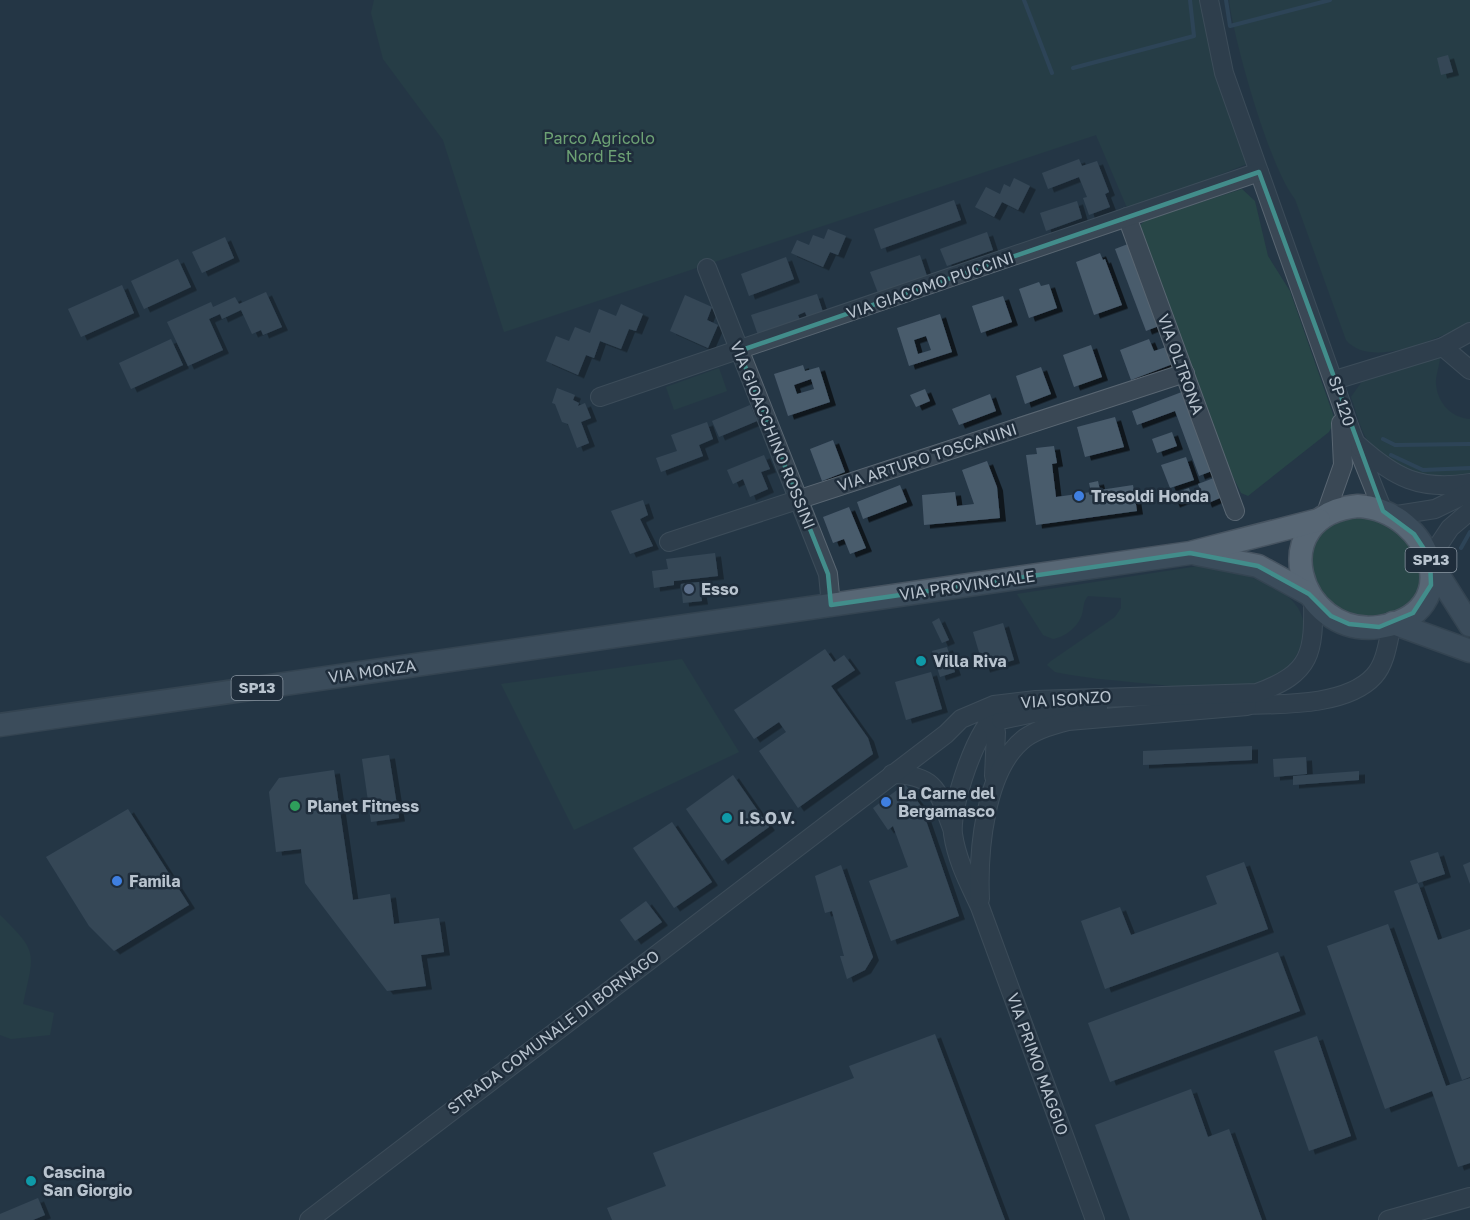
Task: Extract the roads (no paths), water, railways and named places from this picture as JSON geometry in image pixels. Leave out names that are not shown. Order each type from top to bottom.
[{"type":"main road","name":"SP13","points":[[1322,518],[1358,506],[1387,513],[1420,540],[1470,626]]},
{"type":"main road","name":"VIA PROVINCIALE","points":[[744,617],[1190,553],[1322,518]]},
{"type":"main road","points":[[1311,596],[1304,581],[1300,555],[1306,535],[1322,518]]},
{"type":"main road","name":"VIA PROVINCIALE","points":[[1190,553],[1258,566],[1311,596]]},
{"type":"main road","name":"SP13","points":[[1311,596],[1331,616],[1343,622],[1366,627],[1392,623],[1408,617],[1423,603],[1431,585],[1431,561]]},
{"type":"main road","name":"VIA MONZA","points":[[0,725],[744,617]]},
{"type":"main road","name":"SP13","points":[[1392,623],[1470,651]]},
{"type":"street","name":"SP 120","points":[[1209,0],[1224,72],[1356,443],[1387,513]]},
{"type":"street","name":"VIA GIACOMO PUCCINI","points":[[600,397],[1259,172]]},
{"type":"street","name":"VIA OLTRONA","points":[[1127,217],[1235,511]]},
{"type":"street","name":"VIA GIOACCHINO ROSSINI","points":[[707,268],[828,574],[831,605]]},
{"type":"street","points":[[1322,518],[1340,480],[1344,458],[1335,380],[1443,346],[1470,332]]},
{"type":"street","points":[[1443,346],[1470,370]]},
{"type":"street","name":"VIA ARTURO TOSCANINI","points":[[669,542],[1185,373]]},
{"type":"street","points":[[1356,443],[1379,463],[1408,480],[1437,487],[1470,483]]},
{"type":"street","points":[[1387,513],[1435,508],[1470,492]]},
{"type":"street","points":[[1431,561],[1450,528],[1470,511]]},
{"type":"street","name":"VIA ISONZO","points":[[798,845],[946,734],[961,719],[994,705],[1074,697],[1234,695],[1257,693],[1284,683],[1299,669],[1310,652],[1311,596]]},
{"type":"street","points":[[946,734],[1034,713],[1087,708],[1270,704],[1322,699],[1355,691],[1374,676],[1380,668],[1392,623]]},
{"type":"street","points":[[992,722],[1000,712],[1074,697]]},
{"type":"street","name":"VIA PRIMO MAGGIO","points":[[994,787],[1007,759],[1015,748],[1025,738],[1050,726],[1096,718],[1270,704]]},
{"type":"street","points":[[974,714],[988,718],[992,722]]},
{"type":"street","name":"VIA PRIMO MAGGIO","points":[[980,907],[981,844],[994,787],[997,739],[992,722]]},
{"type":"street","name":"VIA PRIMO MAGGIO","points":[[953,831],[959,794],[971,753],[992,722]]},
{"type":"street","name":"VIA PRIMO MAGGIO","points":[[892,774],[922,777],[939,793],[953,831],[963,873],[980,907],[1095,1220]]},
{"type":"street","name":"STRADA COMUNALE DI BORNAGO","points":[[309,1220],[798,845]]},
{"type":"street","points":[[1388,1220],[1470,1197]]},
{"type":"waterway","points":[[1024,0],[1052,73]]},
{"type":"waterway","points":[[1073,68],[1194,36],[1190,0]]},
{"type":"waterway","points":[[1226,0],[1230,26],[1330,0]]},
{"type":"waterway","points":[[1383,439],[1395,445],[1470,444]]},
{"type":"waterway","points":[[1391,455],[1423,470],[1470,468]]},
{"type":"waterway","points":[[1461,548],[1470,532]]},
{"type":"place","name":"Tresoldi Honda","points":[[1079,496]]},
{"type":"place","name":"Esso","points":[[689,589]]},
{"type":"place","name":"Villa Riva","points":[[921,661]]},
{"type":"place","name":"La Carne del Bergamasco","points":[[886,802]]},
{"type":"place","name":"Planet Fitness","points":[[295,806]]},
{"type":"place","name":"I.S.O.V.","points":[[727,818]]},
{"type":"place","name":"Famila","points":[[117,881]]},
{"type":"place","name":"Cascina San Giorgio","points":[[31,1181]]},
{"type":"park label","name":"Parco Agricolo Nord Est","points":[[599,147]]}]
